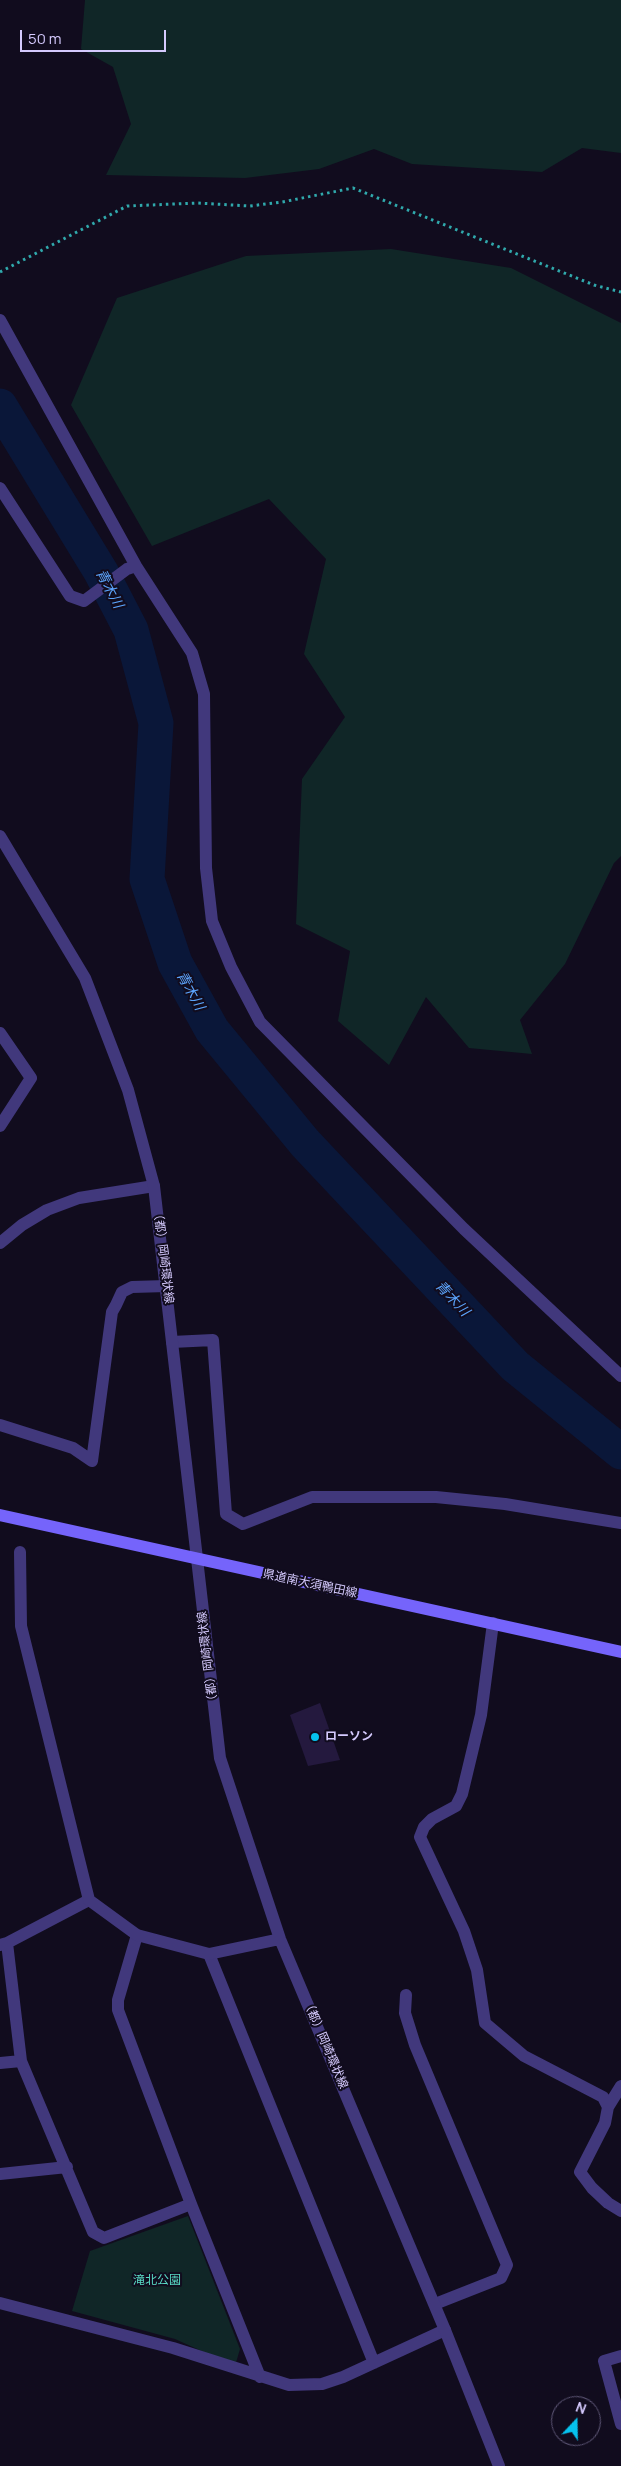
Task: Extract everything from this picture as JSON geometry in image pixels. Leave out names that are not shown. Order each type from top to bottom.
[{"type":"main road","name":"県道南大須鴨田線","points":[[0,1515],[621,1652]]},
{"type":"street","points":[[0,320],[131,567],[192,653],[204,694],[206,868],[212,921],[232,967],[260,1022],[464,1229],[621,1376]]},
{"type":"street","points":[[0,488],[70,596],[84,601],[131,567]]},
{"type":"street","name":"（都）岡崎環状線","points":[[0,836],[85,978],[128,1090],[154,1186],[220,1758],[280,1939],[446,2330],[499,2466]]},
{"type":"street","points":[[0,1033],[31,1078],[0,1126]]},
{"type":"street","points":[[0,1243],[22,1225],[47,1210],[79,1198],[154,1186]]},
{"type":"street","points":[[0,1425],[73,1448],[92,1461],[112,1312],[122,1292],[132,1287],[167,1286]]},
{"type":"street","points":[[172,1342],[213,1340],[226,1514],[242,1524],[312,1497],[426,1496],[505,1504],[621,1523]]},
{"type":"street","points":[[20,1552],[21,1626],[89,1900],[137,1935],[209,1954],[280,1939]]},
{"type":"street","points":[[493,1623],[481,1715],[462,1794],[456,1806],[432,1819],[424,1827],[420,1837],[464,1931],[477,1970],[485,2023],[524,2056],[603,2097],[608,2108]]},
{"type":"street","points":[[89,1900],[4,1944],[21,2061],[94,2232],[104,2238],[191,2204]]},
{"type":"street","points":[[137,1935],[118,2000],[118,2010],[191,2204],[260,2377]]},
{"type":"street","points":[[209,1954],[374,2363]]},
{"type":"street","points":[[406,1995],[405,2013],[416,2045],[506,2266],[501,2278],[435,2304]]},
{"type":"street","points":[[0,2063],[21,2061]]},
{"type":"street","points":[[621,2086],[608,2108],[605,2123],[580,2172],[602,2198],[621,2211]]},
{"type":"street","points":[[0,2174],[67,2167]]},
{"type":"street","points":[[0,2303],[173,2348],[289,2385],[322,2384],[374,2363],[446,2330]]},
{"type":"street","points":[[621,2356],[604,2361],[621,2424]]},
{"type":"path","points":[[0,272],[127,206],[198,203],[250,206],[282,202],[354,188],[594,285],[621,292]]},
{"type":"green space","points":[[85,0],[621,0],[621,153],[582,148],[542,172],[412,164],[374,149],[319,169],[245,178],[106,175],[131,124],[113,67],[81,49]]},
{"type":"green space","points":[[391,249],[511,268],[621,323],[621,856],[614,863],[565,964],[520,1020],[532,1054],[469,1048],[426,997],[389,1065],[338,1021],[350,951],[296,924],[302,779],[345,717],[304,654],[326,559],[269,499],[152,546],[71,405],[117,298],[246,256]]},
{"type":"green space","name":"滝北公園","points":[[188,2216],[240,2349],[235,2366],[175,2339],[72,2311],[90,2251]]},
{"type":"building","name":"ローソン","points":[[320,1703],[340,1760],[308,1766],[290,1715]]},
{"type":"waterway","name":"青木川","points":[[0,406],[101,572],[131,630],[156,723],[147,879],[175,963],[212,1030],[305,1143],[515,1366],[621,1452]]},
{"type":"place","name":"ローソン","points":[[315,1737]]}]
